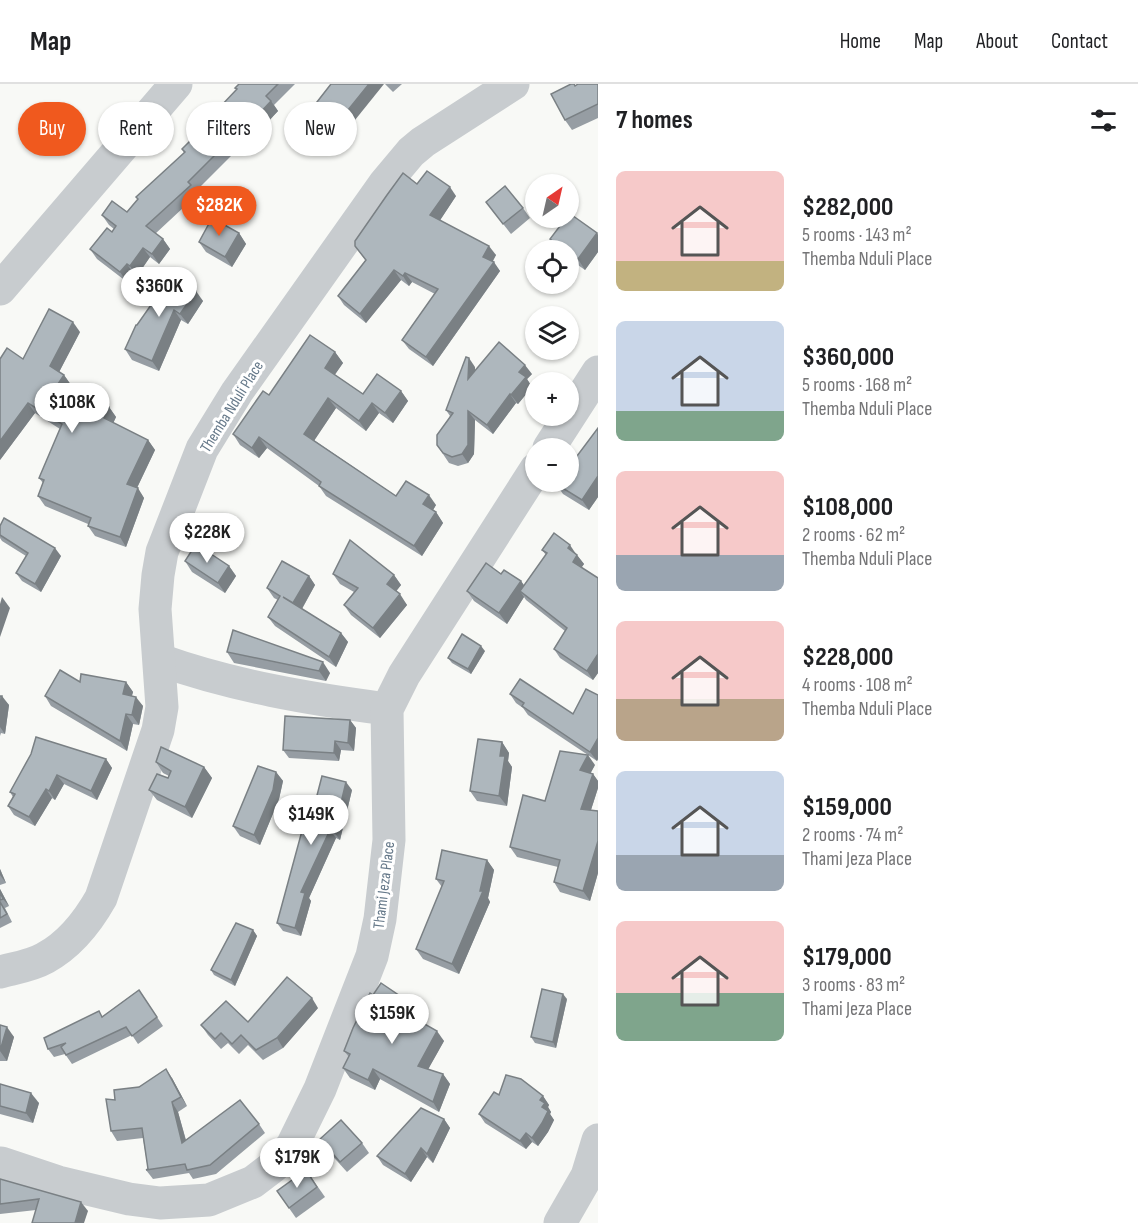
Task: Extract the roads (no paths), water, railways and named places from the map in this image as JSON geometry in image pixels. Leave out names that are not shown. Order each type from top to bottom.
[{"type":"street","points":[[0,289],[177,84]]},
{"type":"street","name":"Themba Nduli Place","points":[[0,972],[44,959],[66,944],[94,911],[101,898],[158,730],[162,707],[155,609],[158,574],[162,552],[202,448],[237,392],[385,183],[411,152],[423,141],[513,84]]},
{"type":"street","points":[[555,438],[598,372]]},
{"type":"street","name":"Thami Jeza Place","points":[[1,1163],[58,1182],[129,1199],[160,1203],[209,1200],[253,1182],[274,1166],[292,1146],[320,1089],[372,956],[377,935],[389,840],[387,709],[404,675],[525,486]]},
{"type":"street","points":[[160,660],[200,674],[298,696],[387,709]]},
{"type":"street","points":[[560,1223],[587,1176],[598,1140]]}]
